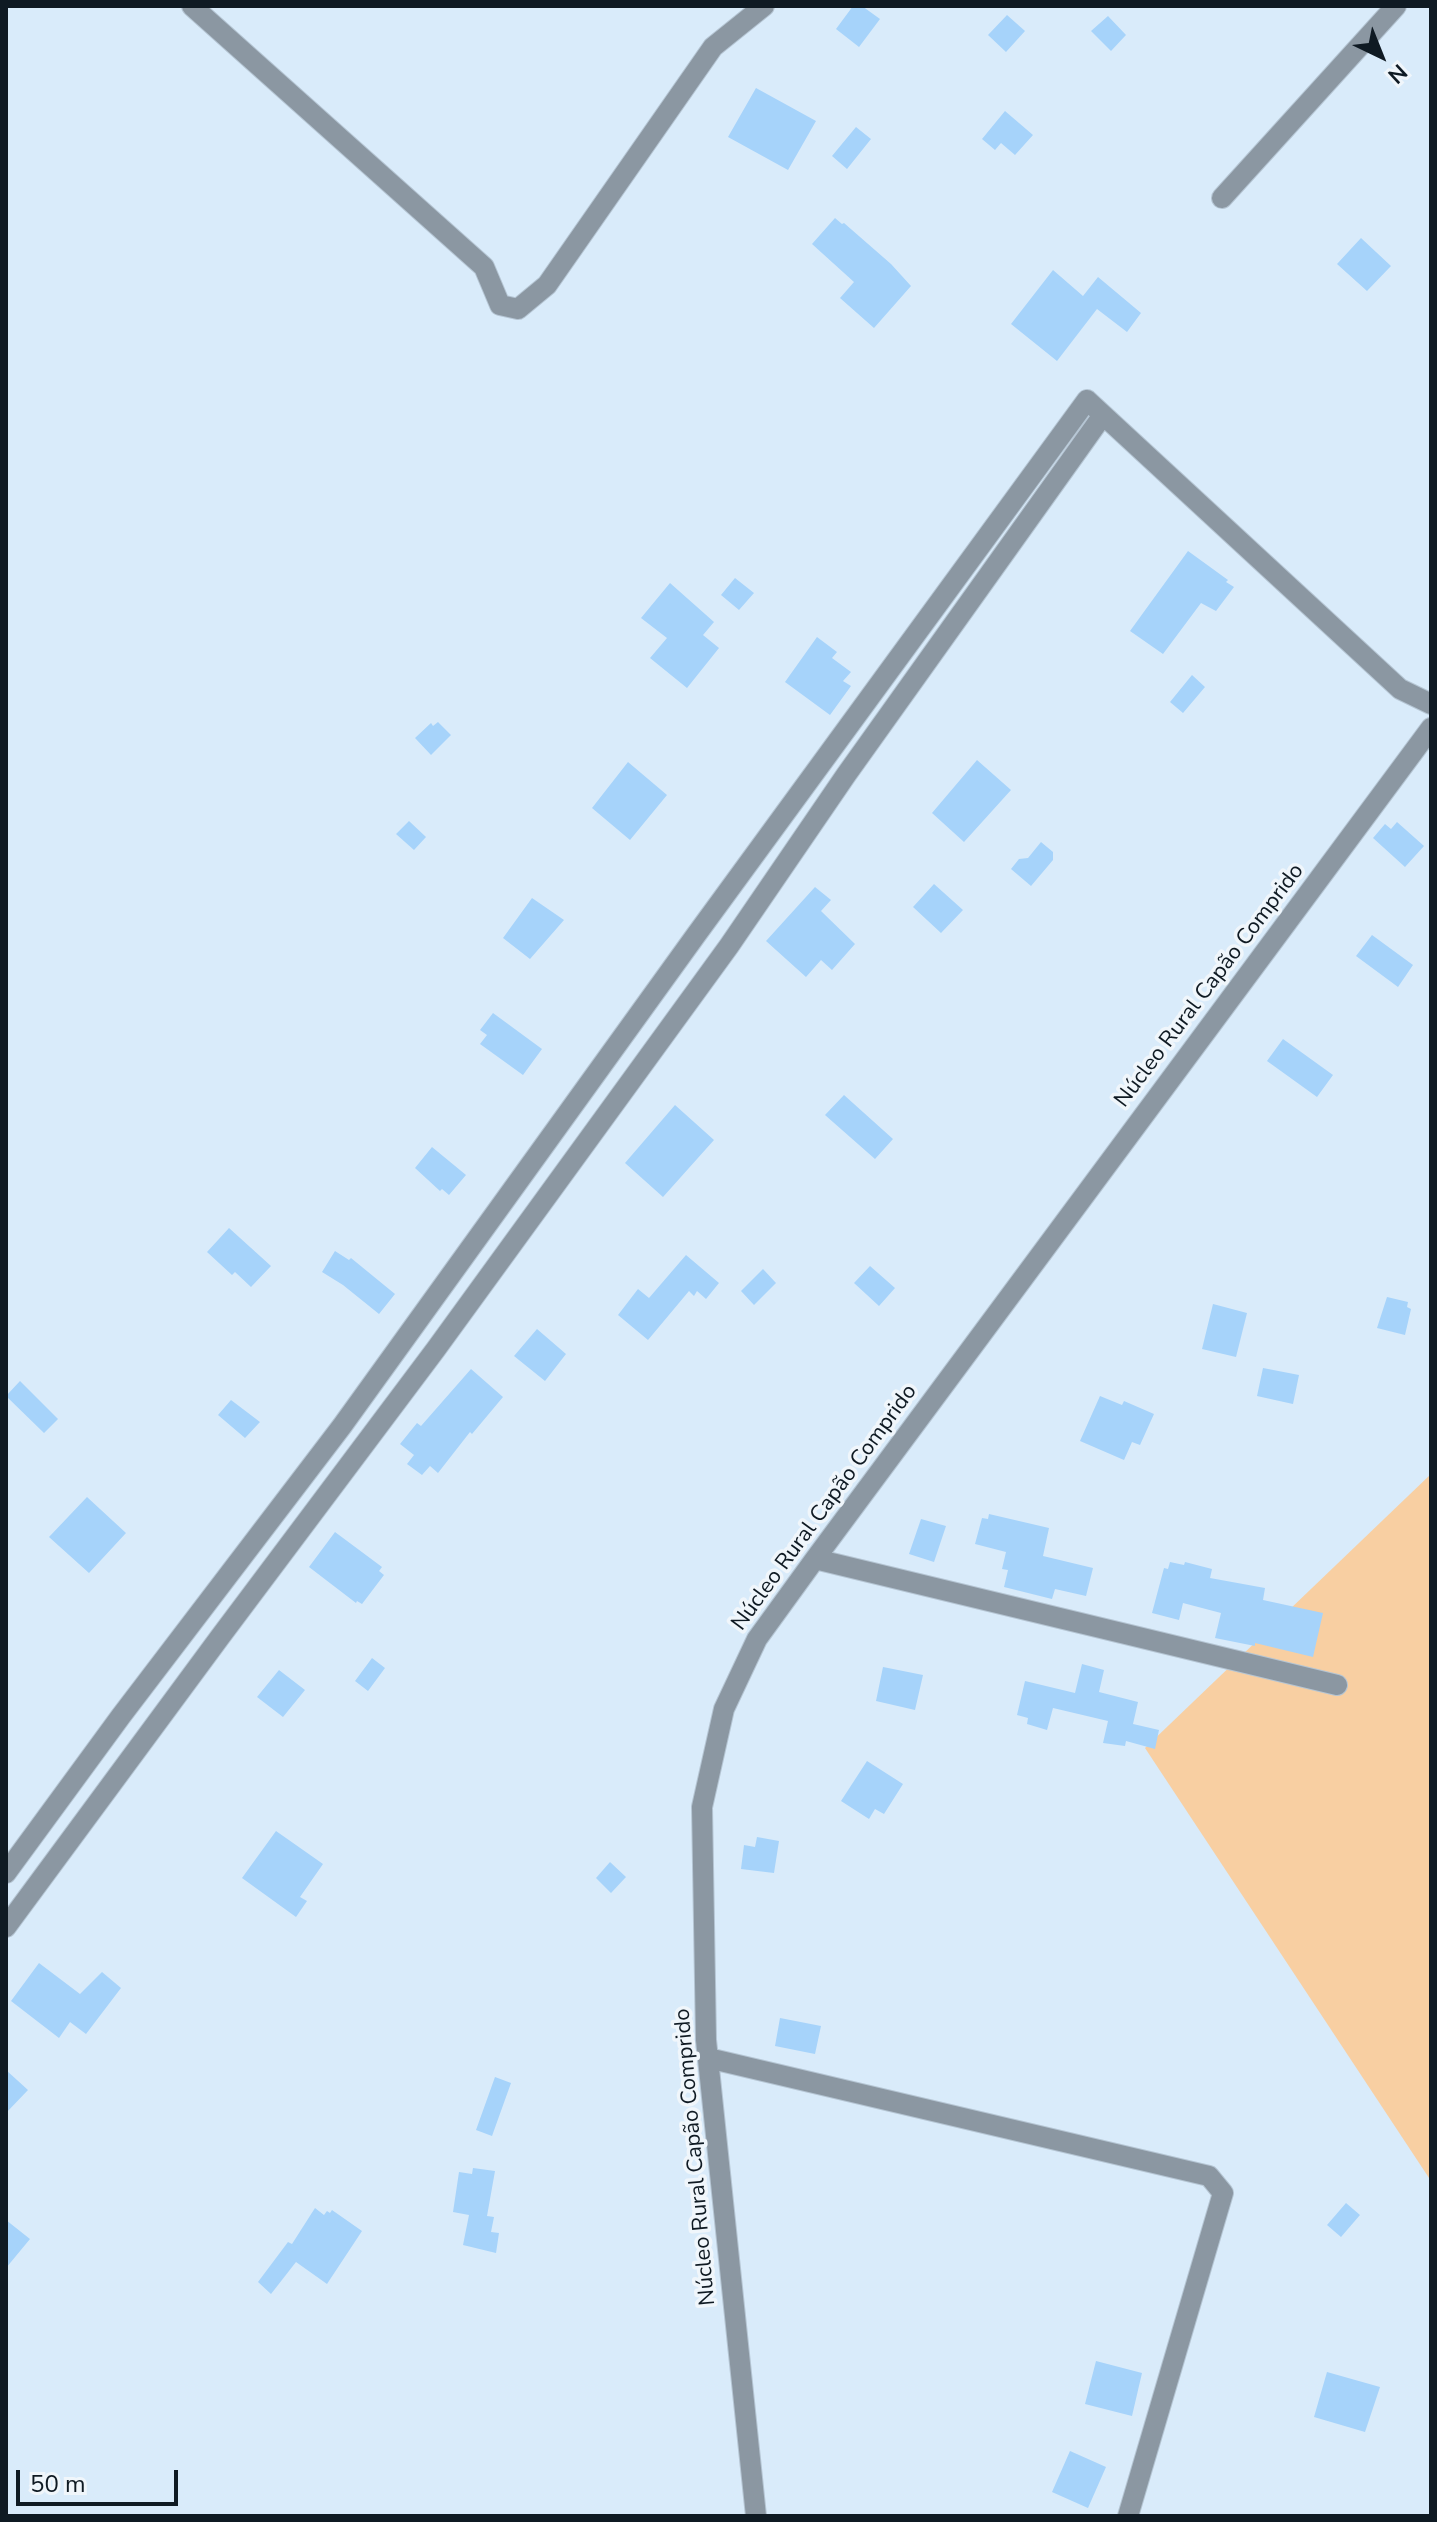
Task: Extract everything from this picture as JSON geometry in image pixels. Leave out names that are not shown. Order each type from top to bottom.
[{"type":"street","points":[[192,6],[484,267],[500,305],[518,309],[547,285],[713,47],[764,6]]},
{"type":"street","points":[[1222,198],[1396,6]]},
{"type":"street","points":[[6,1873],[342,1426],[1087,400],[1400,689],[1431,704]]},
{"type":"street","points":[[6,1927],[436,1349],[729,946],[846,775],[1103,415]]},
{"type":"street","name":"Núcleo Rural Capão Comprido","points":[[756,2516],[708,2058],[702,1807],[724,1709],[757,1639],[1431,728]]},
{"type":"street","points":[[623,1035],[650,1054]]},
{"type":"street","points":[[815,1559],[1337,1685]]},
{"type":"street","points":[[89,1760],[115,1779]]},
{"type":"street","points":[[708,2058],[1209,2176],[1223,2193],[1128,2516]]},
{"type":"shaded area","points":[[1431,1474],[1431,2181],[1145,1748]]},
{"type":"building","points":[[853,6],[862,6],[880,19],[859,47],[836,29]]},
{"type":"building","points":[[1007,15],[1025,31],[1006,52],[988,35]]},
{"type":"building","points":[[1108,16],[1126,35],[1111,51],[1091,31]]},
{"type":"building","points":[[756,88],[816,121],[788,170],[728,137]]},
{"type":"building","points":[[1005,111],[1033,135],[1015,155],[1001,143],[995,150],[982,139]]},
{"type":"building","points":[[856,127],[871,139],[847,169],[832,156]]},
{"type":"building","points":[[835,218],[891,264],[911,286],[874,328],[840,298],[854,282],[812,244]]},
{"type":"building","points":[[1361,238],[1391,266],[1367,291],[1337,264]]},
{"type":"building","points":[[1053,270],[1083,296],[1098,277],[1141,313],[1127,332],[1097,309],[1057,361],[1011,324]]},
{"type":"building","points":[[1188,551],[1234,587],[1216,611],[1201,603],[1163,654],[1130,631]]},
{"type":"building","points":[[735,578],[754,593],[739,610],[721,595]]},
{"type":"building","points":[[670,583],[714,622],[703,635],[719,648],[687,688],[650,658],[667,638],[641,618]]},
{"type":"building","points":[[817,637],[837,652],[832,658],[851,672],[843,681],[851,686],[830,715],[785,682]]},
{"type":"building","points":[[1192,675],[1205,687],[1183,713],[1170,702]]},
{"type":"building","points":[[438,722],[451,735],[431,755],[415,738],[431,723],[433,726]]},
{"type":"building","points":[[977,760],[1011,790],[964,842],[932,813]]},
{"type":"building","points":[[628,762],[667,795],[630,840],[592,808]]},
{"type":"building","points":[[409,821],[426,837],[414,850],[396,834]]},
{"type":"building","points":[[1397,822],[1424,846],[1405,867],[1373,838],[1385,824],[1391,829]]},
{"type":"building","points":[[1041,842],[1053,852],[1053,860],[1031,886],[1011,869],[1019,859],[1028,858]]},
{"type":"building","points":[[934,884],[963,910],[941,933],[913,907]]},
{"type":"building","points":[[815,887],[831,900],[821,911],[855,944],[832,970],[821,960],[806,977],[766,941]]},
{"type":"building","points":[[532,898],[564,920],[530,959],[503,938]]},
{"type":"building","points":[[1372,935],[1413,965],[1398,987],[1356,956]]},
{"type":"building","points":[[493,1013],[542,1049],[523,1075],[480,1044],[487,1035],[480,1030]]},
{"type":"building","points":[[1283,1039],[1333,1075],[1317,1097],[1267,1061]]},
{"type":"building","points":[[844,1095],[893,1139],[875,1159],[825,1115]]},
{"type":"building","points":[[675,1105],[714,1140],[663,1197],[625,1163]]},
{"type":"building","points":[[432,1147],[466,1175],[449,1195],[442,1189],[440,1191],[415,1168]]},
{"type":"building","points":[[229,1228],[271,1266],[251,1287],[235,1272],[232,1275],[207,1252]]},
{"type":"building","points":[[335,1251],[349,1260],[351,1258],[395,1294],[379,1314],[322,1272]]},
{"type":"building","points":[[686,1255],[719,1283],[706,1299],[697,1291],[694,1296],[689,1291],[648,1340],[618,1315],[638,1289],[649,1298]]},
{"type":"building","points":[[870,1266],[895,1288],[879,1306],[854,1283]]},
{"type":"building","points":[[763,1269],[776,1283],[754,1305],[741,1291]]},
{"type":"building","points":[[1387,1297],[1408,1302],[1407,1307],[1411,1309],[1405,1335],[1377,1328]]},
{"type":"building","points":[[1213,1304],[1247,1313],[1236,1357],[1202,1349]]},
{"type":"building","points":[[537,1329],[566,1354],[545,1381],[514,1356]]},
{"type":"building","points":[[1263,1368],[1299,1375],[1293,1404],[1257,1396]]},
{"type":"building","points":[[471,1369],[503,1397],[438,1473],[430,1466],[422,1475],[407,1464],[414,1455],[400,1444],[417,1423],[421,1426]]},
{"type":"building","points":[[20,1381],[58,1419],[44,1433],[6,1396]]},
{"type":"building","points":[[1100,1396],[1122,1405],[1124,1401],[1154,1414],[1140,1445],[1132,1442],[1124,1460],[1080,1441]]},
{"type":"building","points":[[231,1400],[260,1422],[245,1438],[218,1415]]},
{"type":"building","points":[[87,1497],[126,1533],[89,1573],[49,1537]]},
{"type":"building","points":[[989,1514],[1049,1528],[1043,1556],[1093,1568],[1086,1596],[1055,1589],[1052,1599],[1004,1587],[1008,1570],[1002,1569],[1006,1552],[975,1544],[982,1518],[988,1519]]},
{"type":"building","points":[[921,1519],[946,1526],[934,1562],[909,1554]]},
{"type":"building","points":[[335,1532],[382,1567],[379,1571],[384,1575],[362,1604],[356,1603],[309,1567]]},
{"type":"building","points":[[1170,1562],[1184,1565],[1185,1562],[1212,1569],[1210,1578],[1265,1588],[1263,1600],[1323,1613],[1313,1657],[1255,1643],[1255,1646],[1215,1638],[1221,1613],[1183,1603],[1179,1620],[1152,1613],[1164,1568],[1168,1569]]},
{"type":"building","points":[[372,1658],[385,1668],[368,1691],[355,1681]]},
{"type":"building","points":[[1082,1664],[1104,1670],[1099,1692],[1138,1702],[1133,1724],[1159,1730],[1155,1749],[1126,1741],[1125,1746],[1103,1743],[1108,1721],[1053,1708],[1047,1730],[1027,1724],[1028,1718],[1017,1715],[1025,1681],[1075,1693]]},
{"type":"building","points":[[883,1667],[923,1675],[915,1710],[876,1701]]},
{"type":"building","points":[[279,1670],[305,1690],[283,1717],[257,1697]]},
{"type":"building","points":[[867,1761],[903,1784],[884,1814],[875,1809],[869,1819],[841,1801]]},
{"type":"building","points":[[276,1831],[323,1864],[300,1897],[307,1901],[296,1917],[242,1878]]},
{"type":"building","points":[[757,1837],[779,1841],[774,1873],[741,1869],[744,1845],[755,1847]]},
{"type":"building","points":[[610,1862],[626,1877],[611,1893],[596,1878]]},
{"type":"building","points":[[39,1963],[80,1994],[102,1972],[121,1988],[86,2034],[70,2022],[59,2038],[11,2001]]},
{"type":"building","points":[[780,2018],[821,2026],[815,2054],[775,2046]]},
{"type":"building","points":[[6,2070],[28,2090],[6,2113]]},
{"type":"building","points":[[495,2077],[511,2083],[492,2136],[476,2130]]},
{"type":"building","points":[[473,2168],[495,2171],[487,2216],[494,2217],[491,2232],[499,2233],[496,2253],[463,2245],[469,2215],[453,2212],[459,2172],[472,2174]]},
{"type":"building","points":[[1346,2203],[1360,2215],[1341,2237],[1327,2225]]},
{"type":"building","points":[[315,2208],[324,2215],[332,2210],[362,2231],[327,2284],[296,2262],[271,2294],[258,2282],[288,2242],[292,2244]]},
{"type":"building","points":[[6,2220],[30,2239],[6,2268]]},
{"type":"building","points":[[1096,2361],[1142,2373],[1132,2416],[1085,2404]]},
{"type":"building","points":[[1327,2372],[1380,2387],[1365,2432],[1314,2417]]},
{"type":"building","points":[[1070,2451],[1106,2467],[1088,2508],[1052,2492]]}]
